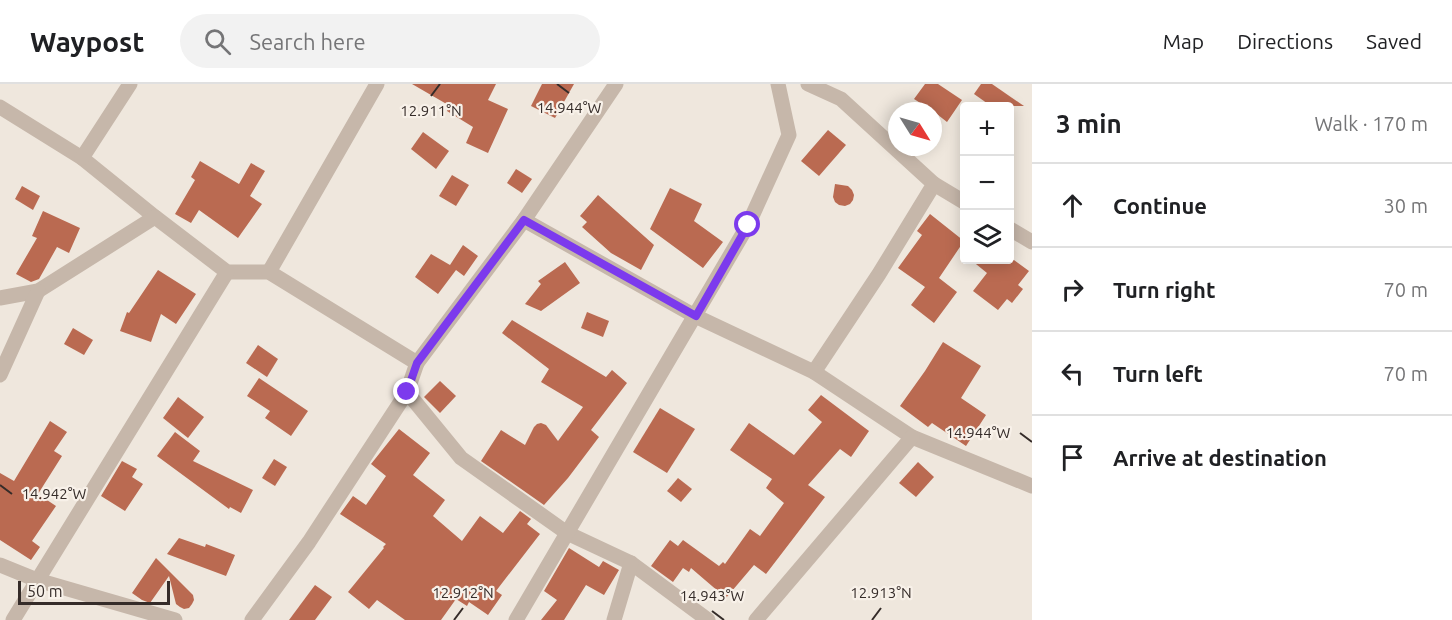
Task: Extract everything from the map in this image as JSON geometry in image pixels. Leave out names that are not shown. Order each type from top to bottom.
[{"type":"street","points":[[82,158],[130,84]]},
{"type":"street","points":[[269,272],[377,84]]},
{"type":"street","points":[[252,620],[309,542],[407,392],[417,363],[524,220],[616,84]]},
{"type":"street","points":[[516,620],[748,225],[789,135],[778,84]]},
{"type":"street","points":[[808,84],[841,99],[934,184],[960,200]]},
{"type":"street","points":[[0,107],[82,158],[227,272],[269,272],[417,363]]},
{"type":"street","points":[[814,372],[879,274],[934,184]]},
{"type":"street","points":[[0,298],[38,291],[155,217]]},
{"type":"street","points":[[524,220],[696,316],[814,372],[912,437],[1032,486]]},
{"type":"street","points":[[1014,231],[1032,242]]},
{"type":"street","points":[[13,620],[227,272]]},
{"type":"street","points":[[0,375],[38,291]]},
{"type":"street","points":[[407,392],[461,458],[567,533],[631,563],[708,620]]},
{"type":"street","points":[[756,620],[912,437]]},
{"type":"street","points":[[614,620],[631,563]]},
{"type":"street","points":[[0,565],[38,580],[175,620]]},
{"type":"building","points":[[412,84],[496,84],[488,100],[508,109],[488,153],[466,143],[473,127],[447,111],[450,106]]},
{"type":"building","points":[[542,84],[574,84],[555,118],[531,106]]},
{"type":"building","points":[[925,84],[938,84],[962,100],[947,122],[942,118],[942,102],[919,102],[914,99]]},
{"type":"building","points":[[981,84],[992,84],[1024,106],[1014,106],[1014,102],[985,102],[974,94]]},
{"type":"building","points":[[828,130],[846,145],[819,176],[801,161]]},
{"type":"building","points":[[423,132],[449,151],[436,169],[411,149]]},
{"type":"building","points":[[200,161],[239,184],[251,163],[265,171],[250,196],[262,204],[238,238],[199,210],[191,223],[175,214],[195,180],[191,177]]},
{"type":"building","points":[[516,169],[532,179],[522,193],[507,183]]},
{"type":"building","points":[[452,175],[469,185],[456,206],[439,196]]},
{"type":"building","points":[[835,184],[848,186],[852,190],[854,195],[850,204],[845,206],[835,202],[833,197]]},
{"type":"building","points":[[22,186],[40,196],[33,210],[15,199]]},
{"type":"building","points":[[670,188],[702,204],[694,221],[723,242],[703,268],[650,229]]},
{"type":"building","points":[[598,195],[654,245],[641,270],[611,253],[582,227],[587,222],[580,216]]},
{"type":"building","points":[[43,211],[80,228],[69,253],[57,247],[39,279],[31,282],[16,274],[37,238],[32,236]]},
{"type":"building","points":[[930,214],[960,238],[960,247],[939,278],[957,292],[934,323],[911,305],[925,287],[898,268],[922,235],[917,231]]},
{"type":"building","points":[[463,245],[478,256],[464,276],[456,270],[438,294],[415,277],[431,254],[450,265]]},
{"type":"building","points":[[1014,260],[1029,271],[1018,285],[1023,289],[1012,303],[1007,299],[998,310],[973,291],[987,273],[976,264],[1014,264]]},
{"type":"building","points":[[565,262],[580,283],[541,311],[525,304],[541,284],[538,281]]},
{"type":"building","points":[[158,270],[196,294],[176,324],[161,314],[151,342],[120,331],[127,312],[129,313]]},
{"type":"building","points":[[587,312],[609,321],[603,337],[581,328]]},
{"type":"building","points":[[512,320],[606,377],[612,370],[627,383],[591,430],[599,437],[544,505],[481,461],[501,430],[525,445],[534,427],[541,423],[546,425],[558,441],[583,407],[541,382],[549,369],[502,333]]},
{"type":"building","points":[[73,328],[93,340],[84,355],[64,344]]},
{"type":"building","points":[[943,342],[981,366],[961,398],[986,415],[966,446],[932,423],[928,427],[900,406]]},
{"type":"building","points":[[258,345],[278,359],[267,377],[246,363]]},
{"type":"building","points":[[259,378],[308,411],[291,436],[265,418],[270,411],[247,396]]},
{"type":"building","points":[[440,381],[456,396],[440,413],[424,397]]},
{"type":"building","points":[[821,395],[869,431],[851,457],[840,449],[808,485],[825,497],[766,574],[754,565],[726,598],[691,568],[689,572],[683,568],[673,582],[651,566],[670,540],[678,546],[683,540],[719,566],[723,562],[725,564],[750,529],[760,536],[784,503],[766,488],[772,479],[730,450],[749,423],[794,455],[822,422],[808,410]]},
{"type":"building","points":[[178,397],[204,417],[188,438],[163,418]]},
{"type":"building","points":[[660,408],[695,429],[667,473],[633,452]]},
{"type":"building","points":[[50,421],[67,432],[54,451],[62,456],[38,494],[56,506],[32,541],[40,547],[31,560],[0,540],[0,473],[14,481]]},
{"type":"building","points":[[399,429],[430,453],[413,475],[445,500],[433,516],[462,541],[480,516],[503,533],[520,511],[531,519],[527,524],[540,534],[496,591],[502,595],[488,615],[469,602],[467,606],[456,599],[441,620],[405,620],[377,600],[369,609],[348,592],[386,544],[340,514],[353,496],[366,505],[386,476],[371,464]]},
{"type":"building","points":[[175,432],[200,451],[193,461],[253,490],[241,513],[230,507],[229,509],[157,456]]},
{"type":"building","points":[[274,459],[287,467],[275,486],[262,478]]},
{"type":"building","points":[[122,461],[137,469],[132,477],[143,484],[125,511],[101,496]]},
{"type":"building","points":[[918,462],[934,477],[916,497],[899,483]]},
{"type":"building","points":[[678,478],[692,489],[681,502],[667,491]]},
{"type":"building","points":[[179,538],[205,547],[206,544],[235,555],[226,576],[167,554]]},
{"type":"building","points":[[569,548],[599,567],[603,561],[619,570],[604,595],[586,585],[564,620],[541,620],[557,600],[544,591]]},
{"type":"building","points":[[156,558],[193,595],[194,600],[189,608],[184,609],[176,604],[169,576],[150,603],[132,593]]},
{"type":"building","points":[[315,585],[332,597],[315,620],[289,620]]},
{"type":"route","points":[[407,392],[417,363],[524,220],[696,316],[748,225]]}]
